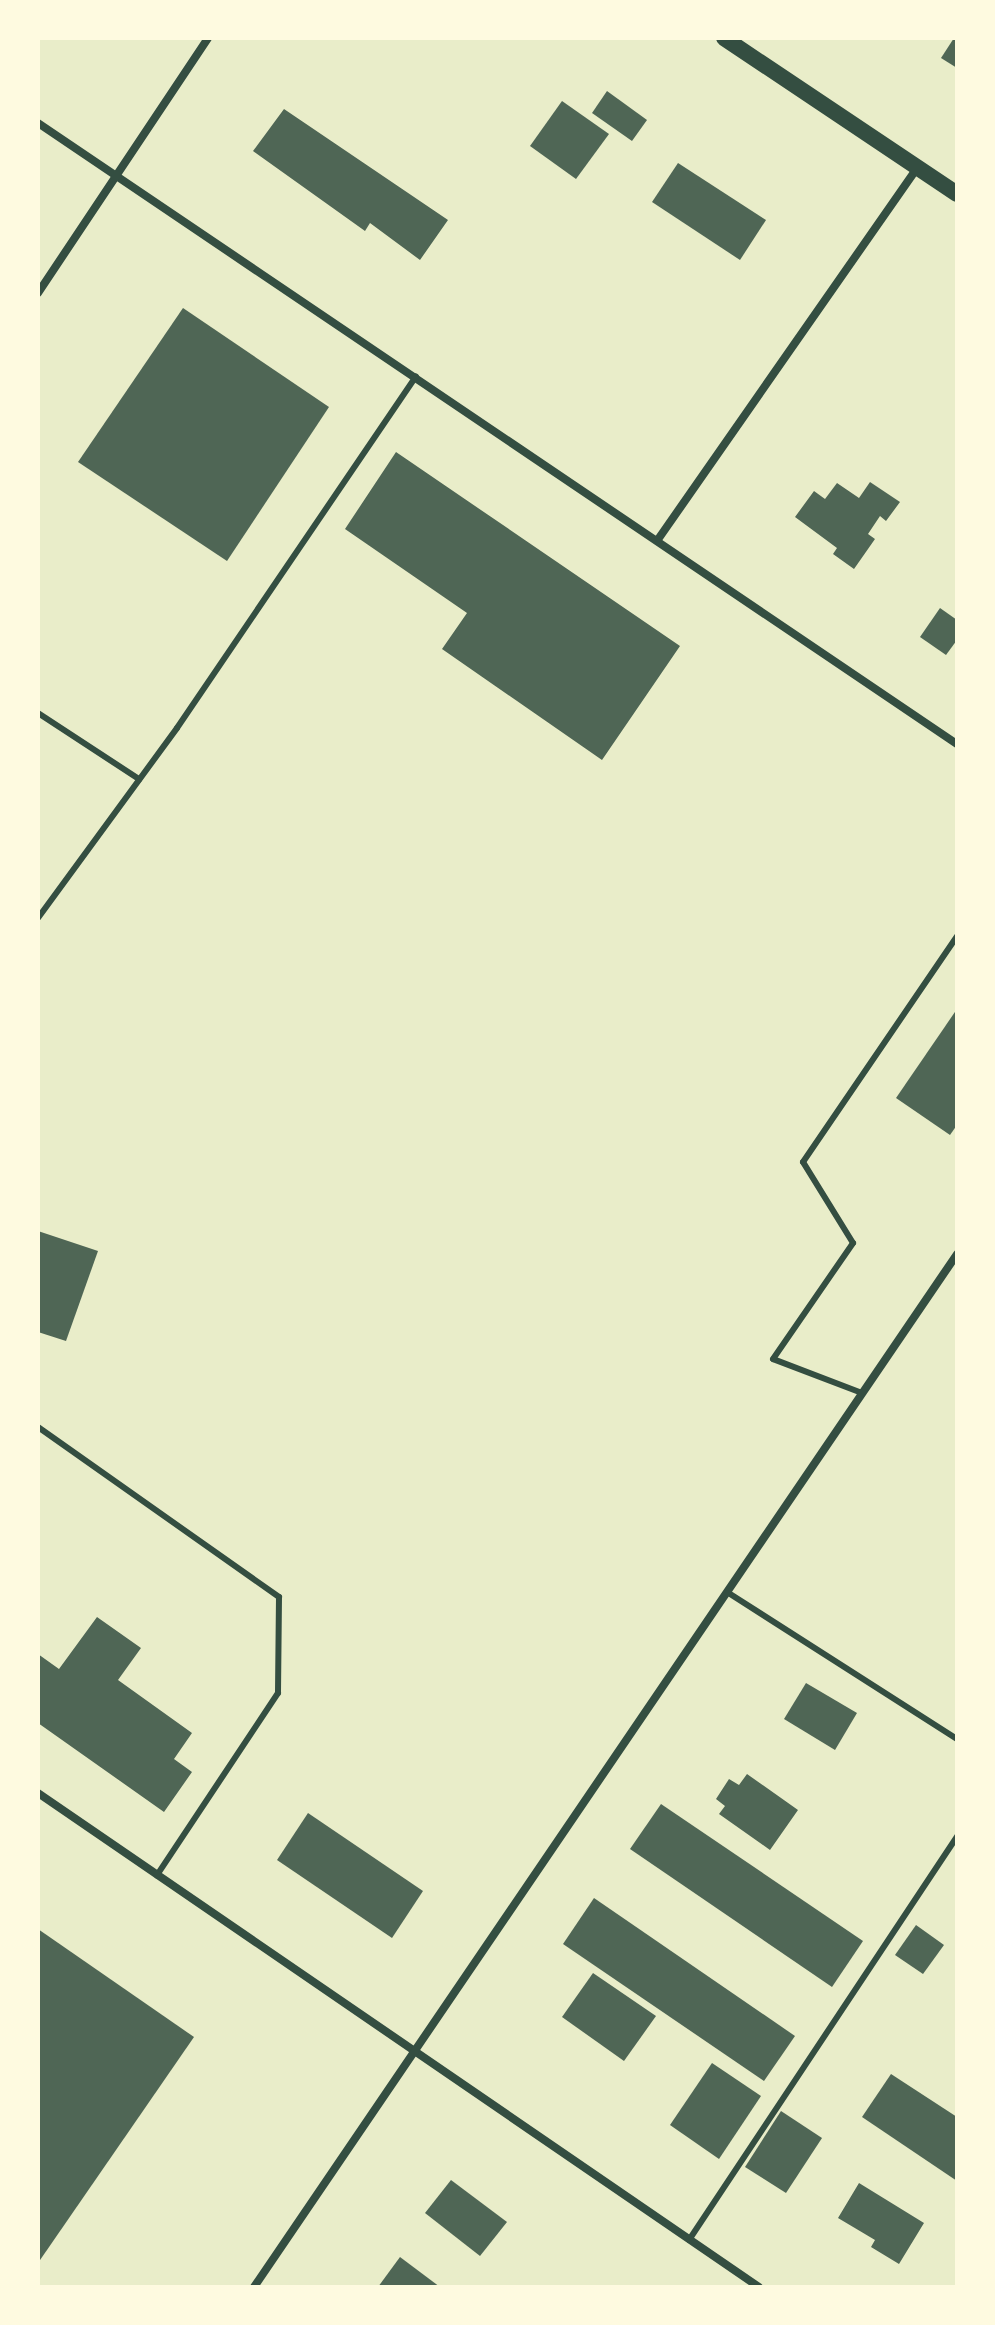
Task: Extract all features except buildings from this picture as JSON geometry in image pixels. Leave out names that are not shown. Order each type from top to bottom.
[{"type":"main road","points":[[724,38],[957,194]]},
{"type":"street","points":[[38,293],[208,38]]},
{"type":"street","points":[[38,123],[659,538],[957,744]]},
{"type":"street","points":[[659,538],[917,167]]},
{"type":"street","points":[[254,2287],[957,1254]]},
{"type":"street","points":[[38,1793],[759,2287]]},
{"type":"lane","points":[[38,918],[139,779],[416,376]]},
{"type":"lane","points":[[38,713],[139,779]]},
{"type":"lane","points":[[862,1393],[773,1359],[853,1243],[803,1162],[957,936]]},
{"type":"lane","points":[[38,1427],[279,1597],[278,1693],[157,1875]]},
{"type":"lane","points":[[727,1592],[957,1739]]},
{"type":"lane","points":[[689,2240],[957,1836]]}]
